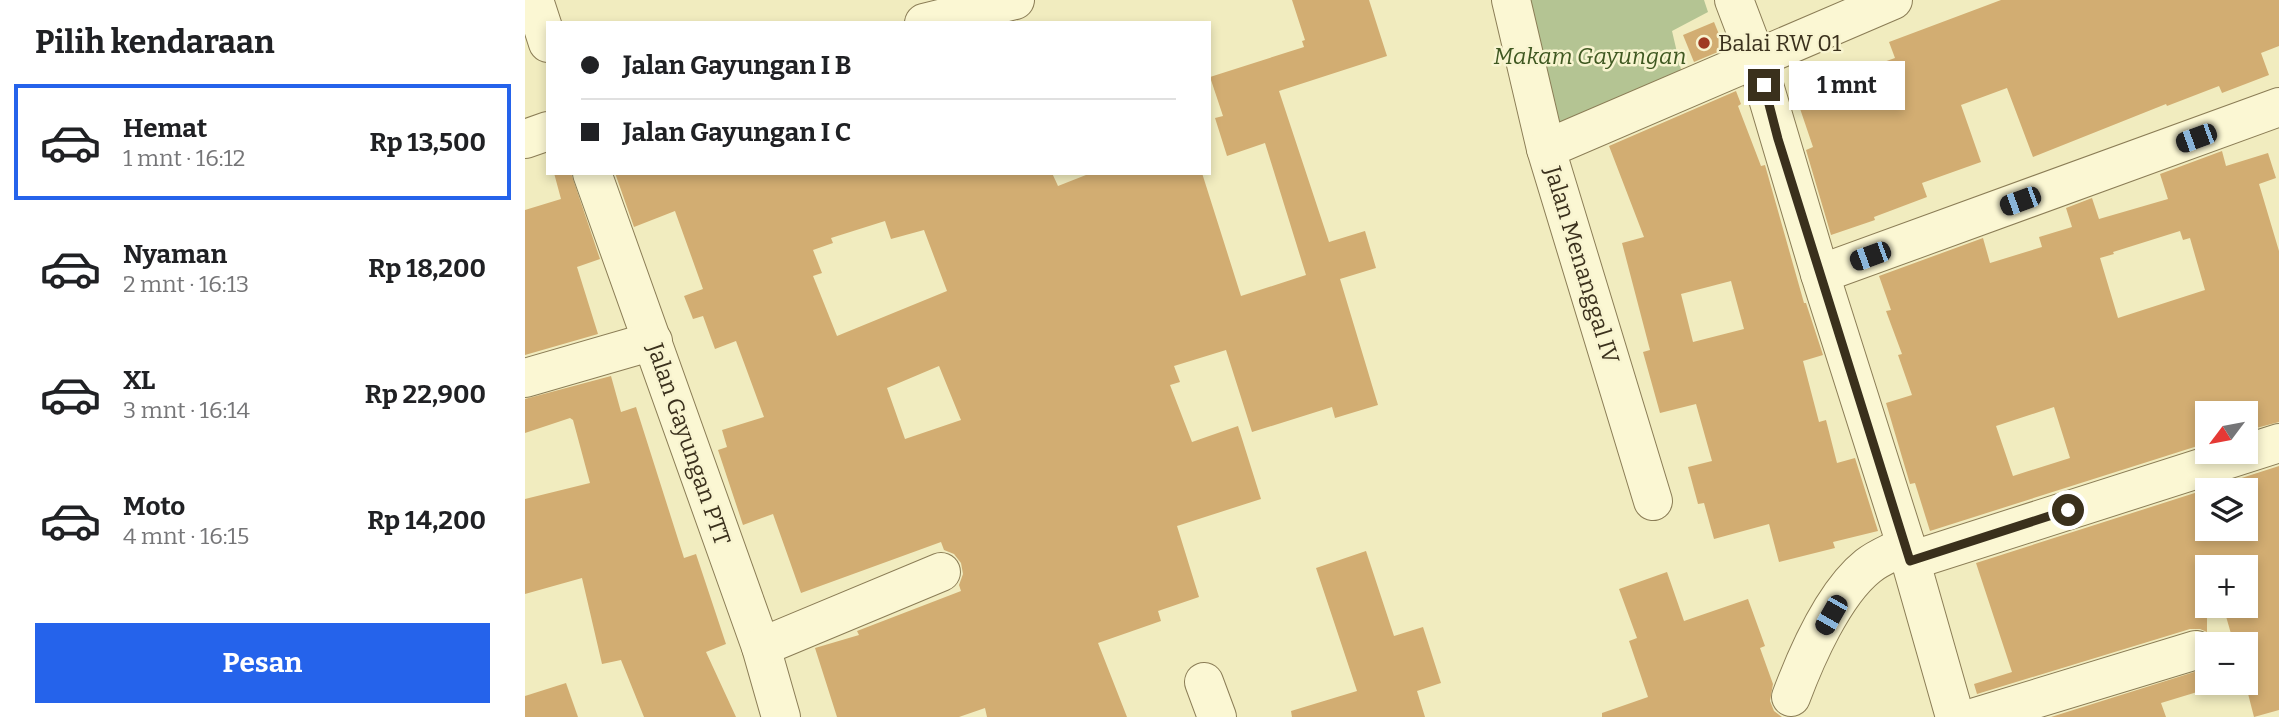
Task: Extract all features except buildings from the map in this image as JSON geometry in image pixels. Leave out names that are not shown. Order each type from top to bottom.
[{"type":"street","points":[[534,0],[546,37]]},
{"type":"street","points":[[931,21],[1015,0]]},
{"type":"street","points":[[1511,0],[1546,149]]},
{"type":"street","points":[[1734,0],[1756,58],[1820,274],[1908,553],[1955,717]]},
{"type":"street","name":"Jalan Menanggal IV","points":[[1653,501],[1546,149],[1893,0]]},
{"type":"street","points":[[1820,274],[2276,116]]},
{"type":"street","points":[[525,139],[546,132]]},
{"type":"street","name":"Jalan Gayungan PTT","points":[[593,175],[761,647],[781,717]]},
{"type":"street","points":[[525,378],[653,341]]},
{"type":"street","points":[[1791,697],[1806,657],[1843,594],[1869,566],[2279,443]]},
{"type":"street","points":[[761,647],[941,572]]},
{"type":"street","points":[[1976,717],[2195,650]]},
{"type":"green space","name":"Makam Gayungan","points":[[1519,0],[1704,0],[1708,12],[1672,31],[1683,78],[1552,135]]},
{"type":"place","name":"Balai RW 01","points":[[1704,43]]},
{"type":"route","points":[[1764,85],[1778,139],[1910,561],[2068,510]]}]
